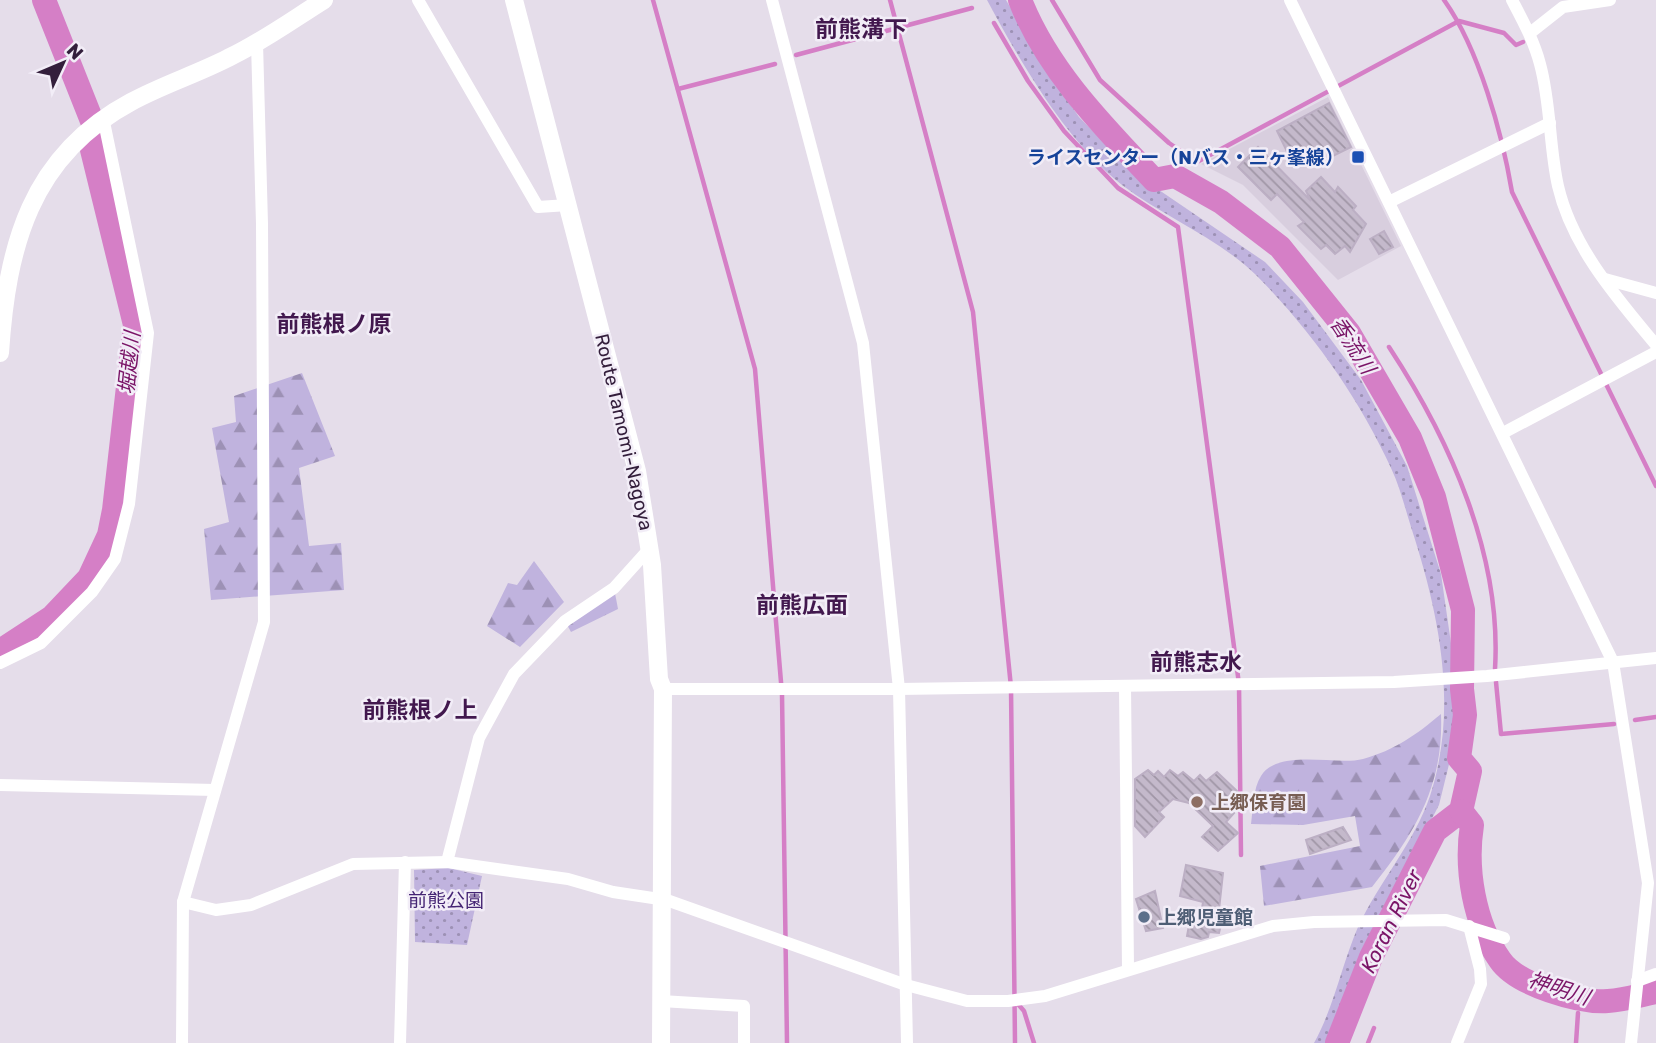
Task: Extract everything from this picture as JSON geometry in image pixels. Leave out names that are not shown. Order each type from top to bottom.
[{"type":"main road","points":[[0,353],[5,291],[17,239],[38,191],[76,143],[130,102],[257,43],[324,0]]},
{"type":"main road","name":"Route Tamomi-Nagoya","points":[[514,0],[637,471],[650,548],[657,609],[659,679],[663,689],[661,1043]]},
{"type":"street","points":[[418,0],[538,207],[568,205]]},
{"type":"street","points":[[772,0],[863,343],[898,689],[907,1043]]},
{"type":"street","points":[[1290,0],[1614,662],[1648,883],[1631,1043]]},
{"type":"street","points":[[1512,0],[1530,33],[1541,66],[1558,187],[1573,232],[1656,345]]},
{"type":"street","points":[[1530,33],[1563,6],[1610,0]]},
{"type":"street","points":[[181,1043],[183,902],[264,622],[262,224],[257,43]]},
{"type":"street","points":[[0,663],[41,643],[92,592],[115,559],[128,504],[148,333],[104,122]]},
{"type":"street","points":[[1389,202],[1550,123]]},
{"type":"street","points":[[1605,279],[1656,293]]},
{"type":"street","points":[[1503,433],[1656,352]]},
{"type":"street","points":[[447,862],[480,738],[514,674],[565,621],[614,588],[650,548]]},
{"type":"street","points":[[663,689],[898,689],[1445,680],[1656,658]]},
{"type":"street","points":[[1125,686],[1128,968]]},
{"type":"street","points":[[0,785],[215,790]]},
{"type":"street","points":[[400,1043],[405,862]]},
{"type":"street","points":[[183,902],[216,911],[251,905],[353,864],[447,862],[568,879],[613,891],[661,898],[906,985],[967,1001],[1008,1002],[1045,996],[1128,968],[1273,926],[1367,920],[1446,920],[1501,936]]},
{"type":"street","points":[[1462,1041],[1480,985],[1473,928]]},
{"type":"street","points":[[1637,981],[1656,974]]},
{"type":"street","points":[[660,1002],[744,1006],[744,1043]]},
{"type":"shaded area","points":[[1328,97],[1401,246],[1338,280],[1243,185],[1201,164]]},
{"type":"green space","points":[[987,0],[1006,0],[1047,71],[1079,117],[1134,173],[1265,262],[1303,302],[1361,380],[1407,466],[1441,574],[1455,671],[1454,744],[1439,805],[1375,929],[1329,1043],[1314,1043],[1327,1015],[1358,927],[1415,830],[1430,796],[1439,762],[1443,729],[1442,660],[1430,593],[1400,490],[1378,442],[1349,391],[1296,319],[1241,262],[1138,197],[1101,167],[1046,99]]},
{"type":"green space","points":[[302,373],[335,456],[299,468],[309,546],[341,543],[344,590],[211,600],[204,529],[229,522],[212,428],[236,422],[234,396]]},
{"type":"green space","points":[[534,561],[564,602],[520,647],[487,626],[508,583],[517,585]]},
{"type":"green space","points":[[614,588],[618,609],[571,632],[565,621]]},
{"type":"green space","points":[[1441,714],[1438,763],[1424,807],[1401,847],[1372,887],[1264,906],[1260,866],[1360,846],[1355,816],[1303,825],[1251,824],[1255,793],[1261,776],[1269,768],[1294,760],[1352,761],[1375,755],[1405,741]]},
{"type":"green space","name":"前熊公園","points":[[449,868],[482,876],[467,945],[415,942],[414,870]]},
{"type":"building","points":[[1329,103],[1351,147],[1329,158],[1325,149],[1293,164],[1277,131]]},
{"type":"building","points":[[1258,147],[1311,201],[1306,191],[1321,177],[1335,192],[1338,187],[1356,206],[1353,210],[1366,224],[1350,252],[1345,246],[1335,254],[1326,245],[1321,249],[1298,226],[1304,222],[1277,194],[1271,200],[1238,167]]},
{"type":"building","points":[[1384,231],[1393,247],[1379,254],[1370,239]]},
{"type":"building","points":[[1148,770],[1154,775],[1158,771],[1164,777],[1170,770],[1178,776],[1183,772],[1194,781],[1200,775],[1206,781],[1217,772],[1237,791],[1233,795],[1237,801],[1230,809],[1234,813],[1226,822],[1238,833],[1218,851],[1202,837],[1213,826],[1189,803],[1173,799],[1159,812],[1164,817],[1145,837],[1135,826],[1135,779]]},
{"type":"building","points":[[1343,827],[1351,840],[1310,854],[1306,840]]},
{"type":"building","points":[[1186,865],[1223,873],[1219,910],[1224,912],[1219,933],[1209,932],[1208,937],[1201,939],[1187,936],[1190,920],[1200,922],[1203,902],[1180,896]]},
{"type":"building","points":[[1155,891],[1163,928],[1146,931],[1136,899]]},
{"type":"waterway","name":"堀越川","points":[[0,651],[52,617],[89,578],[109,535],[135,325],[92,150],[94,126],[44,0]]},
{"type":"waterway","points":[[653,0],[755,369],[782,694],[787,1043]]},
{"type":"waterway","points":[[890,0],[973,312],[1011,687],[1015,1043]]},
{"type":"waterway","name":"香流川","points":[[1020,0],[1032,26],[1061,74],[1154,180],[1175,176],[1221,202],[1280,247],[1349,333],[1410,438],[1434,497],[1463,610],[1462,689],[1465,715],[1459,758],[1470,771],[1461,811],[1435,831],[1371,957],[1337,1043]]},
{"type":"waterway","points":[[1052,0],[1100,80],[1169,143],[1197,162],[1459,21],[1504,33],[1516,45],[1523,42]]},
{"type":"waterway","points":[[1444,0],[1468,42],[1487,92],[1512,192],[1656,486]]},
{"type":"waterway","points":[[796,55],[972,8]]},
{"type":"waterway","points":[[994,23],[1028,81],[1064,131],[1118,188],[1178,227],[1239,684],[1241,855]]},
{"type":"waterway","points":[[678,89],[775,64]]},
{"type":"waterway","points":[[1389,347],[1432,421],[1468,500],[1490,584],[1495,626],[1495,669]]},
{"type":"waterway","points":[[1496,682],[1501,734],[1614,724]]},
{"type":"waterway","points":[[1635,720],[1656,717]]},
{"type":"waterway","name":"神明川","points":[[1461,811],[1472,825],[1471,877],[1478,913],[1491,945],[1508,969],[1550,991],[1581,999],[1614,1000],[1656,992]]},
{"type":"waterway","points":[[1017,1003],[1024,1011],[1034,1043]]},
{"type":"waterway","points":[[1576,1043],[1578,1013]]},
{"type":"waterway","points":[[1368,1043],[1374,1028]]},
{"type":"place","name":"ライスセンター（Nバス・三ヶ峯線）","points":[[1358,157]]},
{"type":"place","name":"上郷保育園","points":[[1197,802]]},
{"type":"place","name":"上郷児童館","points":[[1144,917]]},
{"type":"district","name":"前熊溝下","points":[[861,29]]},
{"type":"district","name":"前熊根ノ原","points":[[334,324]]},
{"type":"district","name":"前熊広面","points":[[802,605]]},
{"type":"district","name":"前熊志水","points":[[1196,662]]},
{"type":"district","name":"前熊根ノ上","points":[[420,710]]},
{"type":"water label","name":"Koran River","points":[[1391,921]]}]
